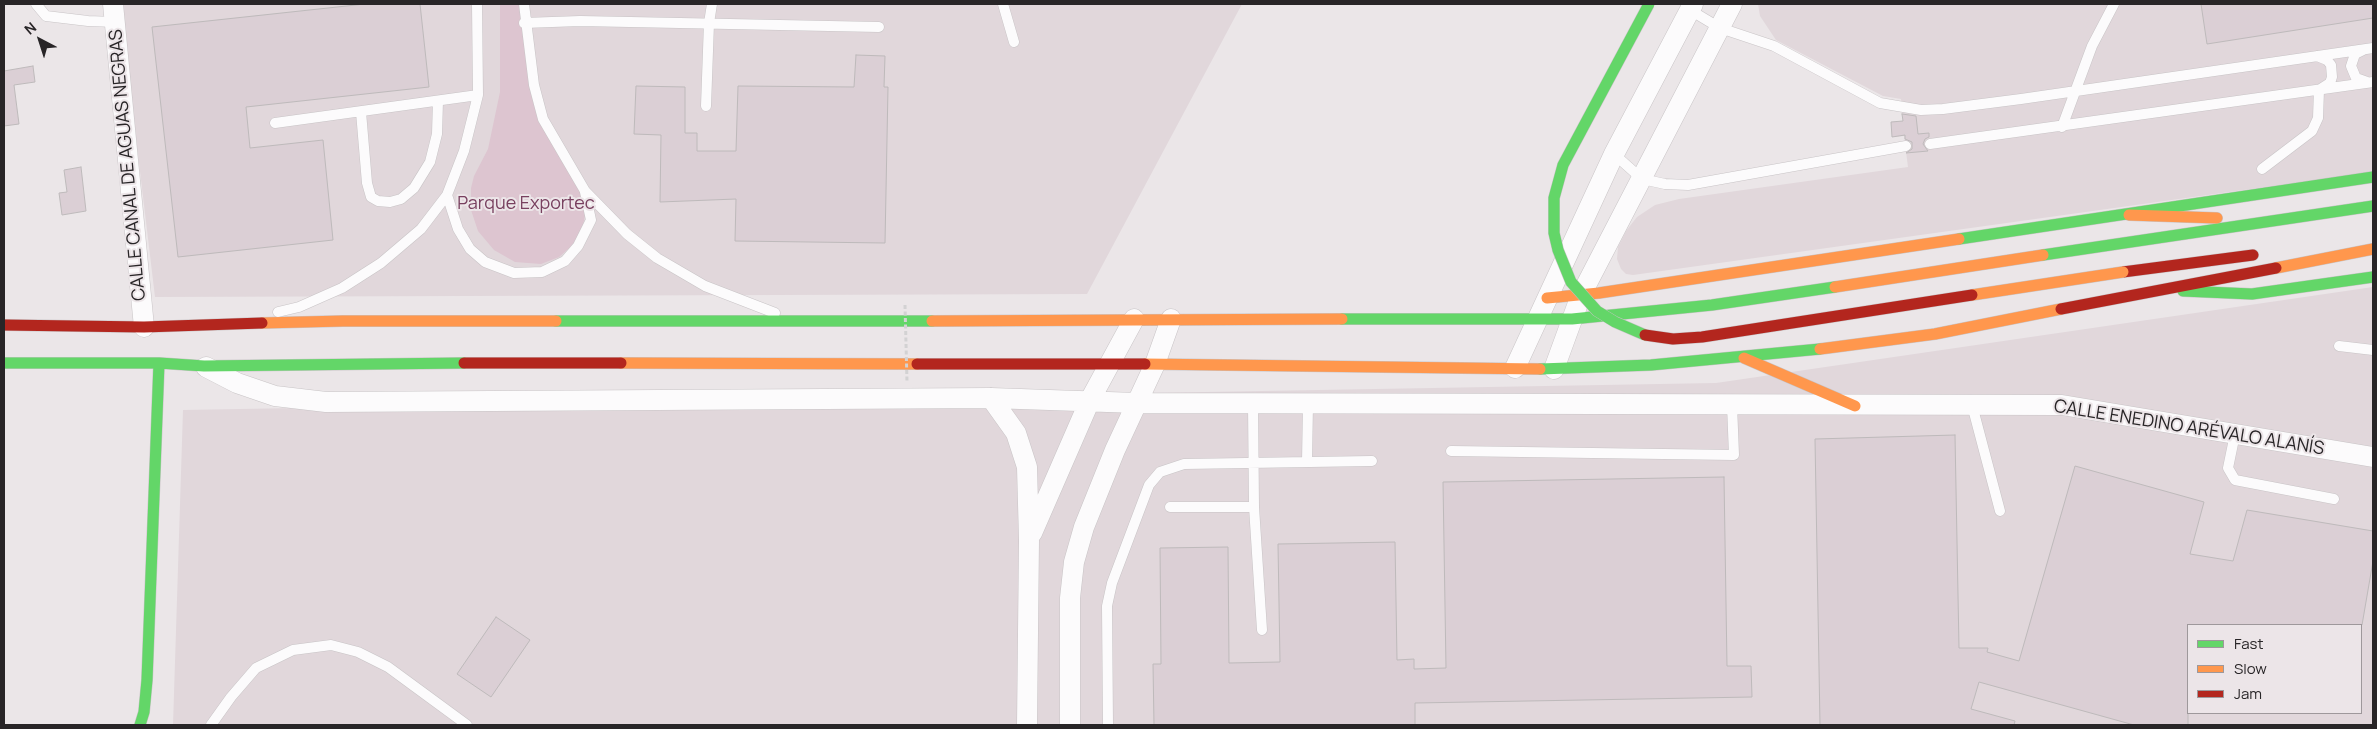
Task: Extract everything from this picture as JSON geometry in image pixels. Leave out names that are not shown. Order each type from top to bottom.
[{"type":"main road","points":[[1649,4],[1563,165],[1554,198],[1554,233],[1558,250],[1571,282],[1597,311],[1615,322],[1647,336],[1673,339],[1702,337],[2123,272],[2268,254]]},
{"type":"main road","points":[[1547,298],[1581,295],[2129,215],[2373,177]]},
{"type":"main road","points":[[4,325],[144,326],[344,320],[797,322],[1134,319],[1572,319],[1712,305],[2286,221],[2373,206]]},
{"type":"main road","points":[[2129,215],[2286,221]]},
{"type":"main road","points":[[4,363],[159,363],[204,366],[344,363],[1155,364],[1554,369],[1651,365],[1844,347],[1935,334],[2373,249]]},
{"type":"main road","points":[[2161,290],[2252,294],[2373,277]]},
{"type":"main road","points":[[1740,357],[1855,406]]},
{"type":"main road","points":[[140,725],[144,712],[146,680],[159,363]]},
{"type":"street","points":[[1554,369],[1581,295],[1732,4]]},
{"type":"street","points":[[1515,368],[1614,154],[1692,7]]},
{"type":"street","name":"CALLE CANAL DE AGUAS NEGRAS","points":[[114,13],[144,326]]},
{"type":"street","points":[[1029,540],[1090,400],[1134,319]]},
{"type":"street","points":[[1070,725],[1070,598],[1074,562],[1084,527],[1115,450],[1155,364],[1172,319]]},
{"type":"street","name":"CALLE ENEDINO ARÉVALO ALANÍS","points":[[204,366],[237,383],[275,396],[326,402],[991,398],[1137,403],[1253,404],[2062,405],[2373,457]]},
{"type":"street","points":[[991,398],[1016,433],[1023,449],[1027,467],[1029,540],[1027,725]]},
{"type":"lane","points":[[36,4],[46,16],[88,21],[114,13]]},
{"type":"lane","points":[[231,323],[299,307],[342,288],[381,263],[420,229],[446,195],[464,151],[478,95],[477,4]]},
{"type":"lane","points":[[524,4],[524,23],[534,85],[543,119],[585,191],[626,234],[657,258],[705,286],[797,322]]},
{"type":"lane","points":[[706,106],[709,23],[712,4]]},
{"type":"lane","points":[[1003,4],[1014,42]]},
{"type":"lane","points":[[2062,127],[2092,46],[2114,4]]},
{"type":"lane","points":[[1692,7],[1720,28],[1774,46],[1880,103],[1901,107],[1943,109],[2370,48]]},
{"type":"lane","points":[[524,23],[580,21],[879,27]]},
{"type":"lane","points":[[2370,48],[2355,54],[2351,66],[2356,78],[2371,82]]},
{"type":"lane","points":[[2316,56],[2327,60],[2333,71],[2330,83],[2320,90]]},
{"type":"lane","points":[[1930,144],[2062,127],[2371,82]]},
{"type":"lane","points":[[2262,169],[2312,131],[2318,118],[2320,90]]},
{"type":"lane","points":[[275,123],[478,95]]},
{"type":"lane","points":[[361,112],[367,183],[371,197],[378,201],[390,202],[401,199],[414,188],[430,162],[437,134],[438,100]]},
{"type":"lane","points":[[1614,154],[1642,179],[1688,185],[1906,146]]},
{"type":"lane","points":[[446,195],[458,229],[470,249],[485,262],[514,273],[542,272],[565,261],[578,246],[591,220],[585,191]]},
{"type":"lane","points":[[2339,346],[2373,350]]},
{"type":"lane","points":[[1253,404],[1254,507],[1262,630]]},
{"type":"lane","points":[[1308,404],[1308,462]]},
{"type":"lane","points":[[1451,450],[1734,455],[1732,405]]},
{"type":"lane","points":[[1972,405],[2000,511]]},
{"type":"lane","points":[[2235,434],[2228,468],[2235,480],[2334,499]]},
{"type":"lane","points":[[1108,725],[1108,606],[1112,583],[1149,485],[1160,472],[1184,464],[1372,461]]},
{"type":"lane","points":[[1170,507],[1254,507]]},
{"type":"lane","points":[[211,725],[231,697],[256,668],[293,650],[331,645],[358,652],[388,668],[467,725]]},
{"type":"path","points":[[905,305],[907,382]]},
{"type":"shaded area","points":[[120,4],[1242,4],[1087,294],[155,297]]},
{"type":"shaded area","points":[[1758,4],[2373,4],[2373,172],[1633,275],[1626,274],[1621,269],[1617,259],[1618,247],[1626,231],[1637,217],[1655,205],[1679,199],[1908,167],[1904,136],[1892,137],[1891,122],[1903,121],[1901,99],[1883,96],[1776,40],[1760,16]]},
{"type":"shaded area","points":[[2373,287],[2373,725],[173,725],[183,410],[1716,383]]},
{"type":"green space","name":"Parque Exportec","points":[[500,4],[522,4],[532,91],[578,182],[585,215],[583,226],[574,244],[559,257],[541,264],[515,262],[494,250],[478,231],[471,210],[471,188],[474,176],[488,149],[500,92]]},
{"type":"building","points":[[365,4],[420,4],[429,87],[246,107],[250,148],[323,140],[333,240],[178,257],[152,27]]},
{"type":"building","points":[[2201,4],[2373,4],[2373,18],[2207,44]]},
{"type":"building","points":[[856,55],[885,56],[884,87],[888,87],[885,243],[735,241],[736,199],[660,202],[661,135],[634,134],[636,86],[685,87],[685,133],[697,133],[697,151],[736,151],[738,86],[854,87]]},
{"type":"building","points":[[33,66],[35,82],[14,85],[19,124],[4,126],[4,71]]},
{"type":"building","points":[[1902,114],[1916,116],[1918,134],[1929,133],[1929,137],[1925,139],[1923,144],[1928,151],[1906,153],[1912,149],[1912,142],[1905,139],[1905,135],[1892,137],[1891,122],[1903,121]]},
{"type":"building","points":[[81,167],[86,211],[62,215],[59,193],[67,192],[64,170]]},
{"type":"building","points":[[1955,435],[1959,648],[1988,648],[1987,652],[2019,661],[2075,466],[2204,502],[2190,554],[2233,561],[2247,510],[2373,531],[2373,561],[2362,625],[2187,624],[2188,725],[2134,725],[1979,682],[1971,709],[2015,721],[2014,725],[1820,725],[1815,439]]},
{"type":"building","points":[[1724,477],[1727,666],[1751,666],[1752,697],[1415,703],[1415,725],[1154,725],[1153,664],[1161,664],[1160,548],[1228,547],[1229,663],[1280,662],[1278,544],[1395,542],[1397,660],[1414,659],[1414,669],[1446,668],[1443,482]]},
{"type":"building","points":[[496,617],[530,640],[491,697],[457,674]]},
{"type":"traffic: fast","points":[[1645,335],[1615,322],[1597,311],[1571,282],[1558,250],[1554,233],[1554,198],[1563,165],[1649,4]]},
{"type":"traffic: fast","points":[[1959,239],[2373,177]]},
{"type":"traffic: fast","points":[[2043,255],[2373,206]]},
{"type":"traffic: fast","points":[[2183,291],[2252,294],[2373,277]]},
{"type":"traffic: fast","points":[[1342,319],[1572,319],[1712,305],[1835,287]]},
{"type":"traffic: fast","points":[[556,321],[932,321]]},
{"type":"traffic: fast","points":[[1540,369],[1651,365],[1820,349]]},
{"type":"traffic: fast","points":[[4,363],[159,363],[204,366],[464,363]]},
{"type":"traffic: fast","points":[[140,725],[144,712],[147,680],[159,363]]},
{"type":"traffic: slow","points":[[2129,215],[2217,218]]},
{"type":"traffic: slow","points":[[1547,298],[1599,293],[1959,239]]},
{"type":"traffic: slow","points":[[2276,268],[2373,249]]},
{"type":"traffic: slow","points":[[1835,287],[2043,255]]},
{"type":"traffic: slow","points":[[1972,295],[2123,272]]},
{"type":"traffic: slow","points":[[1820,349],[1935,334],[2061,309]]},
{"type":"traffic: slow","points":[[932,321],[1342,319]]},
{"type":"traffic: slow","points":[[262,323],[556,321]]},
{"type":"traffic: slow","points":[[1744,358],[1855,406]]},
{"type":"traffic: slow","points":[[621,363],[917,364]]},
{"type":"traffic: slow","points":[[1145,364],[1540,369]]},
{"type":"traffic: jam","points":[[2123,272],[2253,255]]},
{"type":"traffic: jam","points":[[2061,309],[2276,268]]},
{"type":"traffic: jam","points":[[1645,335],[1673,339],[1702,337],[1972,295]]},
{"type":"traffic: jam","points":[[4,325],[144,327],[262,323]]},
{"type":"traffic: jam","points":[[464,363],[621,363]]},
{"type":"traffic: jam","points":[[917,364],[1145,364]]}]
